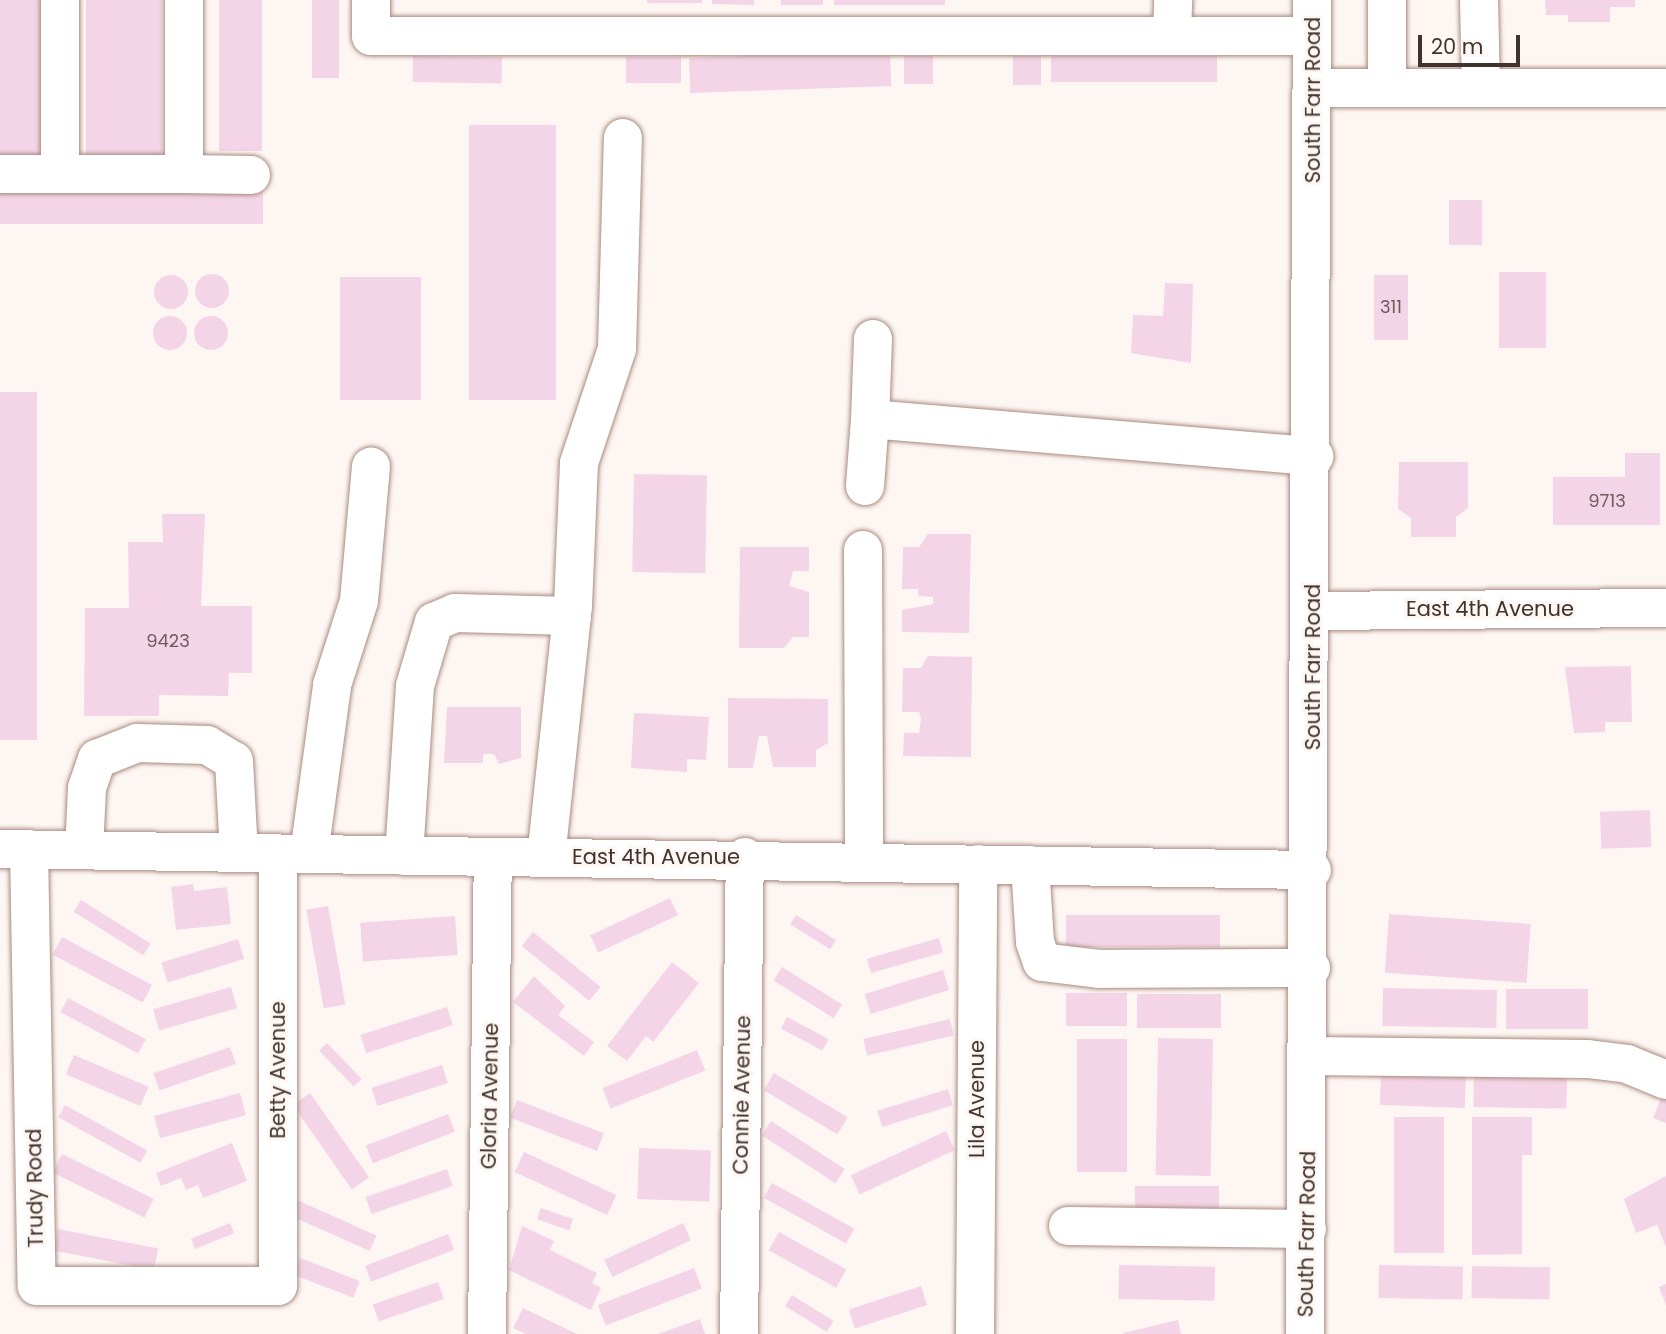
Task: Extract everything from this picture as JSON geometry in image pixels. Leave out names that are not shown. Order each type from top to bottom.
[{"type":"street","points":[[61,0],[61,174]]},
{"type":"street","points":[[184,0],[184,174]]},
{"type":"street","points":[[371,0],[371,36],[1172,17],[1312,18]]},
{"type":"street","points":[[1387,0],[1387,88]]},
{"type":"street","points":[[1479,0],[1481,88]]},
{"type":"street","name":"South Farr Road","points":[[1305,1334],[1314,611],[1312,18]]},
{"type":"street","points":[[1312,88],[1666,88]]},
{"type":"street","points":[[546,858],[572,616],[579,463],[617,349],[623,138]]},
{"type":"street","points":[[0,174],[251,175]]},
{"type":"street","points":[[865,486],[873,339]]},
{"type":"street","points":[[870,419],[1314,456]]},
{"type":"street","name":"Betty Avenue","points":[[278,1286],[293,854],[332,685],[359,601],[371,467]]},
{"type":"street","points":[[863,550],[864,861]]},
{"type":"street","name":"East 4th Avenue","points":[[1314,611],[1666,608]]},
{"type":"street","points":[[404,856],[415,686],[434,622],[456,613],[572,616]]},
{"type":"street","points":[[84,850],[87,788],[97,759],[137,743],[207,745],[234,761],[239,852]]},
{"type":"street","name":"East 4th Avenue","points":[[14,849],[493,858],[745,857],[1312,870]]},
{"type":"street","name":"Trudy Road","points":[[14,849],[37,1286],[278,1286]]},
{"type":"street","name":"Connie Avenue","points":[[739,1334],[745,857]]},
{"type":"street","name":"Gloria Avenue","points":[[487,1334],[493,858]]},
{"type":"street","name":"Lila Avenue","points":[[975,1334],[978,864]]},
{"type":"street","points":[[1030,865],[1035,942],[1042,962],[1099,969],[1311,968]]},
{"type":"street","points":[[1309,1056],[1588,1059],[1627,1064],[1666,1080]]},
{"type":"street","points":[[1068,1226],[1307,1229]]},
{"type":"building","points":[[0,0],[46,0],[46,159],[0,159]]},
{"type":"building","points":[[86,0],[162,0],[162,155],[86,155]]},
{"type":"building","points":[[219,0],[262,0],[262,151],[219,151]]},
{"type":"building","points":[[312,0],[339,0],[339,78],[312,78]]},
{"type":"building","points":[[647,0],[702,0],[702,3],[647,3]]},
{"type":"building","points":[[712,0],[754,0],[754,5],[712,4]]},
{"type":"building","points":[[781,0],[823,0],[823,5],[781,5]]},
{"type":"building","points":[[834,0],[945,0],[945,5],[834,5]]},
{"type":"building","points":[[1545,0],[1635,0],[1635,7],[1610,7],[1610,22],[1568,22],[1568,15],[1546,15]]},
{"type":"building","points":[[890,51],[891,86],[690,93],[689,58]]},
{"type":"building","points":[[413,56],[502,58],[502,84],[413,82]]},
{"type":"building","points":[[904,56],[933,56],[933,84],[904,84]]},
{"type":"building","points":[[1013,56],[1041,56],[1041,85],[1013,85]]},
{"type":"building","points":[[1051,56],[1217,56],[1217,82],[1051,82]]},
{"type":"building","points":[[626,57],[681,57],[681,83],[626,83]]},
{"type":"building","points":[[469,125],[556,125],[556,400],[469,400]]},
{"type":"building","points":[[0,190],[263,190],[263,224],[0,224]]},
{"type":"building","points":[[1449,200],[1482,200],[1482,245],[1449,245]]},
{"type":"building","points":[[1499,272],[1546,272],[1546,348],[1499,348]]},
{"type":"building","points":[[212,274],[224,279],[229,291],[224,303],[212,308],[200,303],[195,291],[200,279]]},
{"type":"building","points":[[171,275],[183,280],[188,292],[183,304],[171,309],[159,304],[154,292],[159,280]]},
{"type":"building","points":[[1374,275],[1408,275],[1408,340],[1374,340]]},
{"type":"building","points":[[340,277],[421,277],[421,400],[340,400]]},
{"type":"building","points":[[1165,283],[1193,284],[1191,363],[1131,353],[1133,315],[1163,316]]},
{"type":"building","points":[[170,316],[182,321],[187,333],[182,345],[170,350],[158,345],[153,333],[158,321]]},
{"type":"building","points":[[211,316],[223,321],[228,333],[223,345],[211,350],[199,345],[194,333],[199,321]]},
{"type":"building","points":[[0,392],[37,392],[37,740],[0,740]]},
{"type":"building","points":[[1625,453],[1660,453],[1660,525],[1553,525],[1553,477],[1625,477]]},
{"type":"building","points":[[1399,462],[1468,462],[1468,508],[1456,517],[1456,537],[1411,537],[1411,518],[1398,509]]},
{"type":"building","points":[[634,474],[707,475],[705,573],[632,572]]},
{"type":"building","points":[[162,514],[205,514],[201,606],[252,606],[252,673],[229,673],[228,696],[159,695],[159,716],[84,716],[85,608],[129,608],[128,542],[163,542]]},
{"type":"building","points":[[928,534],[971,534],[969,633],[902,632],[902,610],[933,604],[933,597],[918,596],[918,589],[902,589],[903,547],[919,547]]},
{"type":"building","points":[[740,547],[809,547],[809,571],[793,571],[789,586],[809,592],[809,637],[793,637],[784,648],[739,648]]},
{"type":"building","points":[[928,656],[972,657],[971,757],[903,756],[904,733],[919,733],[921,718],[919,712],[902,712],[903,668],[921,668]]},
{"type":"building","points":[[1631,666],[1632,722],[1605,722],[1605,732],[1574,733],[1565,667]]},
{"type":"building","points":[[728,698],[828,699],[828,743],[816,750],[816,767],[773,767],[767,736],[759,736],[753,768],[728,768]]},
{"type":"building","points":[[447,707],[521,707],[521,758],[499,764],[494,754],[483,754],[483,763],[444,763]]},
{"type":"building","points":[[634,713],[709,717],[706,760],[687,759],[687,772],[631,768]]},
{"type":"building","points":[[1650,810],[1651,847],[1601,849],[1600,812]]},
{"type":"building","points":[[193,884],[194,891],[227,887],[231,924],[176,930],[171,887]]},
{"type":"building","points":[[670,898],[678,915],[598,952],[590,935]]},
{"type":"building","points":[[81,900],[151,943],[143,955],[74,912]]},
{"type":"building","points":[[328,906],[345,1004],[324,1008],[306,910]]},
{"type":"building","points":[[1389,914],[1531,924],[1527,983],[1385,973]]},
{"type":"building","points":[[796,915],[836,940],[830,949],[790,924]]},
{"type":"building","points":[[1066,915],[1220,915],[1220,947],[1066,947]]},
{"type":"building","points":[[455,916],[458,955],[363,962],[360,923]]},
{"type":"building","points":[[533,932],[601,987],[589,1001],[522,946]]},
{"type":"building","points":[[62,937],[152,985],[143,1003],[53,955]]},
{"type":"building","points":[[939,938],[943,952],[871,973],[867,959]]},
{"type":"building","points":[[238,939],[244,959],[168,982],[161,962]]},
{"type":"building","points":[[672,962],[699,983],[653,1042],[646,1036],[627,1061],[607,1046]]},
{"type":"building","points":[[782,967],[842,1005],[834,1018],[774,981]]},
{"type":"building","points":[[943,970],[949,990],[871,1014],[865,994]]},
{"type":"building","points":[[534,976],[565,1006],[558,1015],[594,1042],[584,1056],[513,1002]]},
{"type":"building","points":[[231,987],[237,1008],[159,1030],[153,1009]]},
{"type":"building","points":[[1383,988],[1497,990],[1496,1028],[1382,1026]]},
{"type":"building","points":[[1506,989],[1588,989],[1588,1029],[1506,1029]]},
{"type":"building","points":[[1066,993],[1127,993],[1127,1026],[1066,1026]]},
{"type":"building","points":[[1137,994],[1221,994],[1221,1028],[1137,1028]]},
{"type":"building","points":[[68,998],[146,1039],[138,1053],[60,1012]]},
{"type":"building","points":[[447,1007],[453,1025],[366,1053],[360,1035]]},
{"type":"building","points":[[787,1017],[828,1039],[822,1051],[781,1028]]},
{"type":"building","points":[[950,1019],[954,1036],[867,1056],[863,1039]]},
{"type":"building","points":[[1158,1038],[1213,1039],[1211,1176],[1156,1175]]},
{"type":"building","points":[[1077,1039],[1127,1039],[1127,1172],[1077,1172]]},
{"type":"building","points":[[327,1043],[362,1079],[354,1087],[319,1051]]},
{"type":"building","points":[[230,1047],[236,1064],[159,1090],[153,1073]]},
{"type":"building","points":[[697,1050],[705,1070],[611,1109],[602,1088]]},
{"type":"building","points":[[74,1055],[149,1087],[140,1106],[66,1074]]},
{"type":"building","points":[[442,1065],[448,1083],[377,1106],[372,1088]]},
{"type":"building","points":[[1381,1072],[1466,1075],[1465,1108],[1380,1105]]},
{"type":"building","points":[[774,1073],[848,1117],[837,1134],[764,1090]]},
{"type":"building","points":[[1474,1074],[1567,1076],[1566,1109],[1473,1107]]},
{"type":"building","points":[[1666,1086],[1666,1123],[1653,1118]]},
{"type":"building","points":[[948,1089],[953,1105],[882,1127],[877,1111]]},
{"type":"building","points":[[240,1093],[246,1115],[160,1138],[154,1116]]},
{"type":"building","points":[[310,1093],[369,1177],[352,1189],[293,1105]]},
{"type":"building","points":[[517,1100],[604,1133],[597,1151],[510,1118]]},
{"type":"building","points":[[65,1105],[147,1151],[140,1163],[58,1117]]},
{"type":"building","points":[[448,1114],[455,1132],[373,1163],[366,1146]]},
{"type":"building","points":[[1394,1117],[1444,1117],[1444,1253],[1394,1253]]},
{"type":"building","points":[[1472,1117],[1532,1117],[1532,1155],[1522,1155],[1522,1254],[1472,1255]]},
{"type":"building","points":[[771,1121],[845,1169],[836,1183],[762,1135]]},
{"type":"building","points":[[946,1131],[955,1150],[860,1194],[851,1175]]},
{"type":"building","points":[[232,1143],[247,1181],[203,1198],[198,1185],[186,1190],[181,1178],[161,1186],[156,1173]]},
{"type":"building","points":[[639,1148],[711,1151],[709,1201],[637,1199]]},
{"type":"building","points":[[524,1152],[616,1195],[607,1215],[515,1172]]},
{"type":"building","points":[[62,1154],[154,1199],[144,1218],[53,1173]]},
{"type":"building","points":[[447,1169],[453,1186],[372,1214],[366,1197]]},
{"type":"building","points":[[1666,1176],[1666,1247],[1657,1225],[1636,1233],[1624,1199]]},
{"type":"building","points":[[772,1183],[854,1229],[846,1243],[764,1198]]},
{"type":"building","points":[[1135,1186],[1219,1186],[1219,1217],[1135,1217]]},
{"type":"building","points":[[297,1200],[376,1235],[370,1251],[290,1216]]},
{"type":"building","points":[[541,1208],[573,1219],[569,1230],[537,1219]]},
{"type":"building","points":[[230,1223],[234,1233],[195,1249],[191,1239]]},
{"type":"building","points":[[683,1223],[691,1240],[612,1277],[604,1260]]},
{"type":"building","points":[[522,1226],[554,1241],[550,1250],[597,1273],[592,1283],[601,1288],[591,1310],[509,1270]]},
{"type":"building","points":[[58,1229],[158,1248],[154,1270],[54,1251]]},
{"type":"building","points":[[779,1232],[846,1269],[836,1288],[769,1250]]},
{"type":"building","points":[[448,1234],[454,1250],[371,1282],[365,1266]]},
{"type":"building","points":[[300,1258],[360,1281],[353,1298],[294,1275]]},
{"type":"building","points":[[1119,1265],[1215,1267],[1214,1301],[1118,1299]]},
{"type":"building","points":[[1379,1265],[1463,1266],[1462,1299],[1378,1298]]},
{"type":"building","points":[[1472,1266],[1550,1267],[1549,1299],[1471,1298]]},
{"type":"building","points":[[694,1268],[702,1289],[606,1325],[598,1305]]},
{"type":"building","points":[[438,1282],[444,1299],[379,1321],[373,1304]]},
{"type":"building","points":[[1666,1284],[1666,1305],[1659,1287]]},
{"type":"building","points":[[921,1286],[927,1305],[855,1329],[849,1309]]},
{"type":"building","points":[[792,1295],[834,1321],[827,1332],[785,1306]]},
{"type":"building","points":[[523,1308],[577,1334],[526,1334],[513,1328]]},
{"type":"building","points":[[700,1319],[705,1334],[658,1334]]},
{"type":"building","points":[[1178,1320],[1181,1334],[1123,1333]]}]
